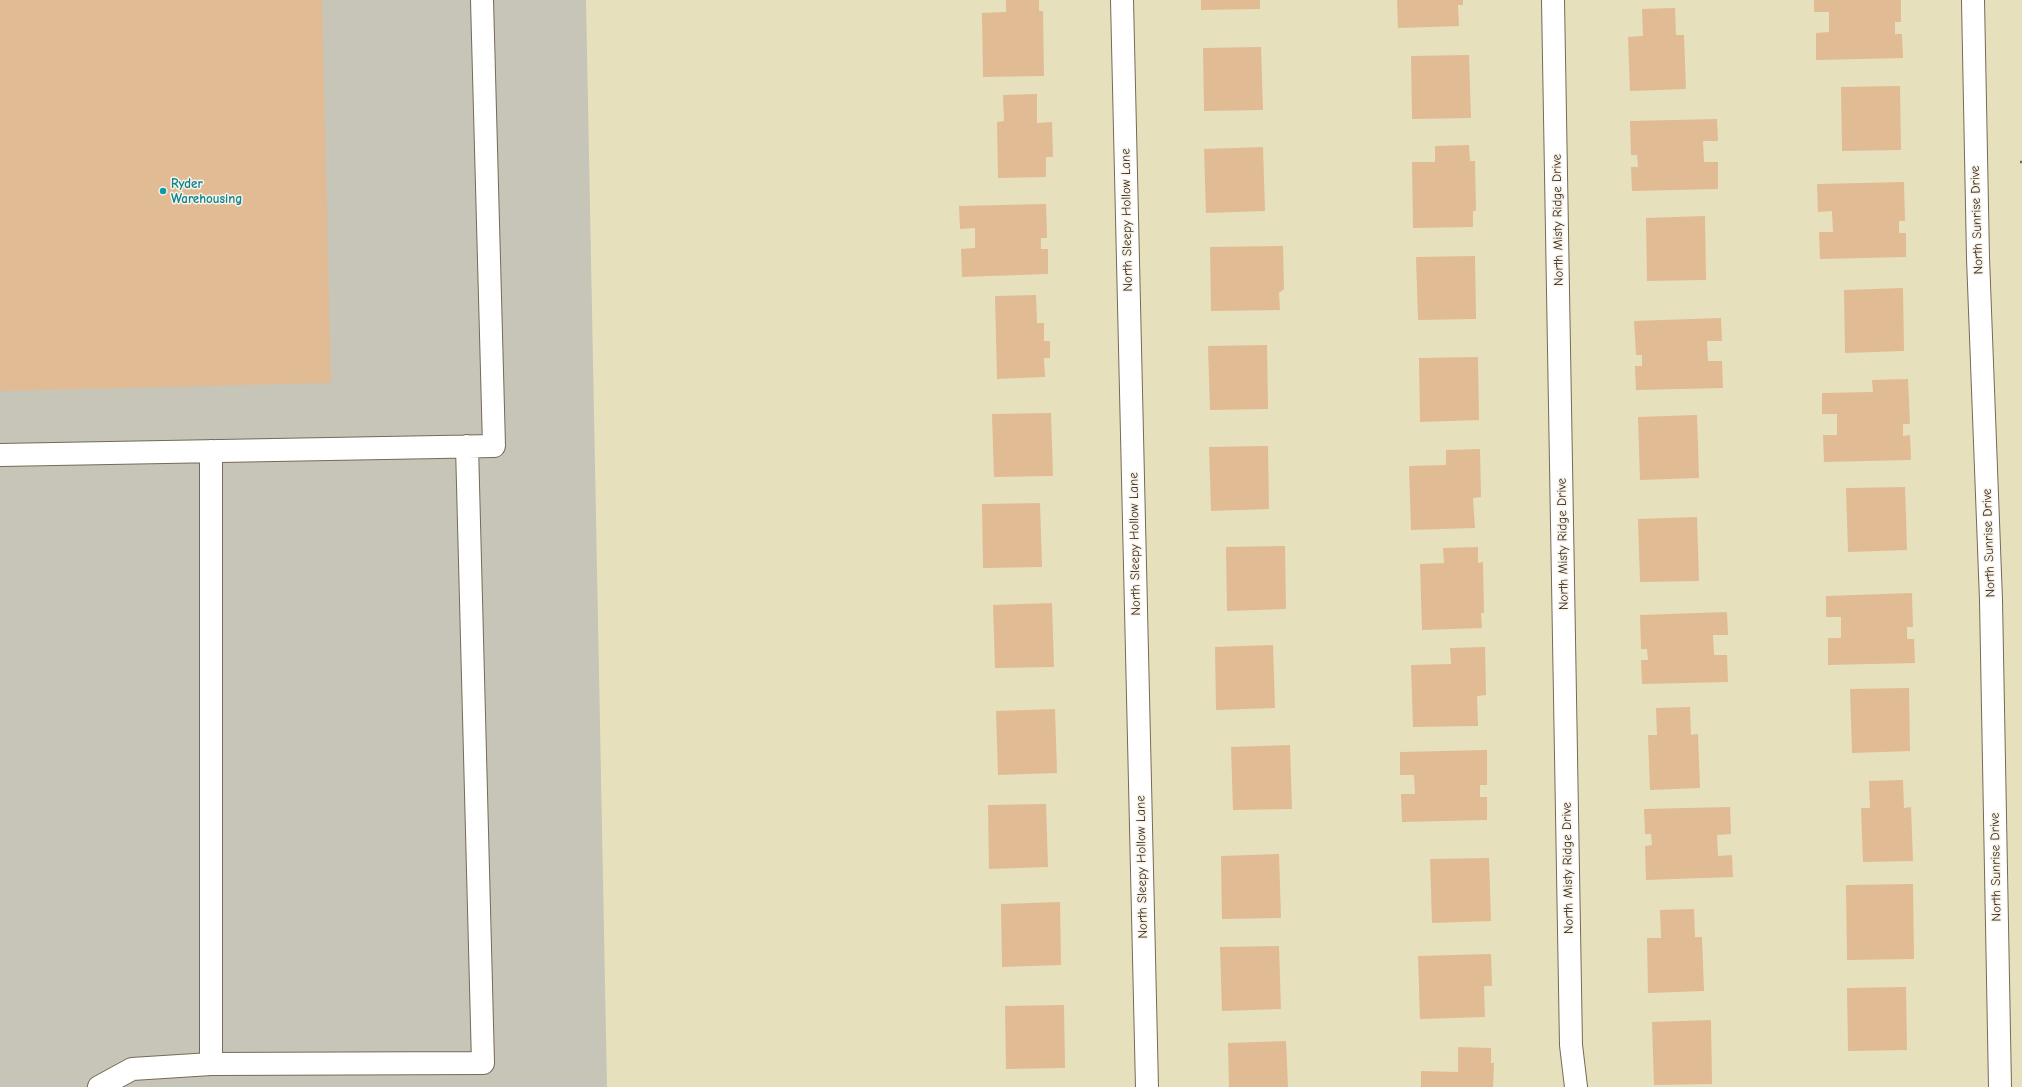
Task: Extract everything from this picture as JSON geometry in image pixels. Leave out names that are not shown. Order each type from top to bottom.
[{"type":"street","points":[[0,455],[494,446],[482,0]]},
{"type":"street","name":"North Sleepy Hollow Lane","points":[[1122,0],[1147,1087]]},
{"type":"street","name":"North Misty Ridge Drive","points":[[1553,0],[1570,1045],[1576,1087]]},
{"type":"street","name":"North Sunrise Drive","points":[[1973,0],[1976,212],[1991,600],[2000,1087]]},
{"type":"street","points":[[99,1087],[132,1068],[211,1064],[483,1063],[466,446]]},
{"type":"street","points":[[211,451],[211,1064]]},
{"type":"shaded area","points":[[0,0],[586,0],[607,1087],[0,1087]]},
{"type":"building","name":"Ryder Warehousing","points":[[0,0],[322,0],[331,383],[0,391]]},
{"type":"building","points":[[1006,0],[1039,0],[1039,11],[1043,11],[1044,76],[983,77],[982,13],[1006,12]]},
{"type":"building","points":[[1201,0],[1260,0],[1260,9],[1201,10]]},
{"type":"building","points":[[1397,0],[1463,0],[1463,5],[1458,5],[1459,26],[1398,28]]},
{"type":"building","points":[[1814,0],[1901,0],[1901,22],[1895,22],[1895,34],[1902,34],[1903,58],[1816,60],[1816,33],[1829,32],[1829,12],[1814,12]]},
{"type":"building","points":[[1675,8],[1676,35],[1684,35],[1686,89],[1630,91],[1628,37],[1643,36],[1642,9]]},
{"type":"building","points":[[1261,47],[1263,110],[1204,111],[1203,48]]},
{"type":"building","points":[[1469,55],[1471,118],[1412,119],[1411,56]]},
{"type":"building","points":[[1900,86],[1901,150],[1842,151],[1841,87]]},
{"type":"building","points":[[1037,94],[1037,123],[1052,122],[1053,157],[1046,157],[1046,177],[998,178],[997,122],[1004,121],[1003,95]]},
{"type":"building","points":[[1717,119],[1718,141],[1703,141],[1704,162],[1718,162],[1718,189],[1632,191],[1631,167],[1638,167],[1637,155],[1631,155],[1630,121]]},
{"type":"building","points":[[1469,145],[1470,161],[1475,161],[1476,211],[1473,211],[1473,227],[1413,228],[1412,162],[1435,162],[1435,146]]},
{"type":"building","points":[[1263,147],[1265,211],[1206,213],[1204,149]]},
{"type":"building","points":[[1904,182],[1905,221],[1899,221],[1899,233],[1906,233],[1906,257],[1820,259],[1819,232],[1833,232],[1832,211],[1818,212],[1817,184]]},
{"type":"building","points":[[1046,204],[1047,238],[1041,238],[1041,249],[1048,249],[1048,274],[962,277],[961,249],[975,248],[975,228],[960,229],[959,206]]},
{"type":"building","points":[[1705,216],[1706,280],[1647,281],[1646,218]]},
{"type":"building","points":[[1283,246],[1284,289],[1279,293],[1280,310],[1211,311],[1210,247]]},
{"type":"building","points":[[1475,256],[1476,319],[1418,320],[1416,257]]},
{"type":"building","points":[[1903,288],[1904,351],[1845,353],[1844,290]]},
{"type":"building","points":[[1036,295],[1037,323],[1044,323],[1044,341],[1050,341],[1050,358],[1044,358],[1045,377],[997,379],[995,296]]},
{"type":"building","points":[[1721,318],[1722,341],[1707,341],[1708,361],[1722,361],[1723,388],[1636,390],[1635,366],[1642,366],[1642,355],[1636,355],[1634,321]]},
{"type":"building","points":[[1267,345],[1268,409],[1210,410],[1208,346]]},
{"type":"building","points":[[1478,357],[1479,420],[1420,422],[1419,358]]},
{"type":"building","points":[[1908,379],[1910,424],[1903,424],[1903,436],[1910,435],[1911,460],[1824,462],[1823,435],[1837,435],[1837,414],[1822,414],[1822,393],[1873,392],[1872,380]]},
{"type":"building","points":[[1051,413],[1053,476],[994,477],[992,414]]},
{"type":"building","points":[[1697,415],[1699,478],[1640,480],[1638,417]]},
{"type":"building","points":[[1268,446],[1269,509],[1211,511],[1209,447]]},
{"type":"building","points":[[1480,449],[1481,497],[1473,498],[1475,528],[1411,530],[1409,466],[1446,465],[1446,450]]},
{"type":"building","points":[[1905,487],[1907,550],[1848,552],[1846,488]]},
{"type":"building","points":[[1040,503],[1042,567],[983,568],[982,504]]},
{"type":"building","points":[[1697,517],[1699,581],[1640,582],[1638,519]]},
{"type":"building","points":[[1285,546],[1286,609],[1227,611],[1226,547]]},
{"type":"building","points":[[1478,547],[1478,563],[1483,562],[1484,613],[1481,613],[1482,628],[1422,630],[1420,564],[1444,563],[1443,548]]},
{"type":"building","points":[[1912,593],[1913,627],[1907,627],[1907,639],[1914,639],[1915,663],[1828,665],[1828,638],[1841,638],[1841,617],[1826,617],[1826,596]]},
{"type":"building","points":[[1052,603],[1054,667],[995,668],[993,605]]},
{"type":"building","points":[[1727,612],[1728,635],[1713,635],[1714,655],[1727,655],[1728,682],[1642,684],[1641,660],[1648,660],[1647,649],[1641,649],[1640,615]]},
{"type":"building","points":[[1273,645],[1275,708],[1216,710],[1215,647]]},
{"type":"building","points":[[1485,647],[1486,695],[1477,696],[1478,726],[1413,727],[1411,665],[1451,664],[1450,648]]},
{"type":"building","points":[[1909,688],[1910,751],[1852,753],[1850,689]]},
{"type":"building","points":[[1690,707],[1691,735],[1698,734],[1700,788],[1650,790],[1648,735],[1657,735],[1656,708]]},
{"type":"building","points":[[1055,709],[1057,773],[998,775],[996,711]]},
{"type":"building","points":[[1290,745],[1292,809],[1233,810],[1231,747]]},
{"type":"building","points":[[1487,750],[1487,785],[1480,785],[1480,797],[1487,797],[1487,820],[1402,822],[1401,794],[1415,794],[1414,775],[1400,775],[1400,752]]},
{"type":"building","points":[[1903,780],[1904,808],[1911,807],[1913,861],[1863,862],[1861,808],[1870,808],[1869,781]]},
{"type":"building","points":[[1046,804],[1048,867],[989,869],[988,805]]},
{"type":"building","points":[[1730,807],[1731,834],[1717,835],[1718,856],[1732,855],[1733,877],[1646,880],[1645,846],[1652,845],[1651,834],[1645,834],[1644,809]]},
{"type":"building","points":[[1279,854],[1281,918],[1222,919],[1221,856]]},
{"type":"building","points":[[1489,858],[1491,921],[1432,923],[1430,859]]},
{"type":"building","points":[[1913,884],[1914,959],[1847,960],[1846,885]]},
{"type":"building","points":[[1060,902],[1061,965],[1002,967],[1001,904]]},
{"type":"building","points":[[1694,909],[1695,937],[1702,937],[1704,991],[1648,993],[1647,938],[1661,938],[1660,910]]},
{"type":"building","points":[[1279,946],[1281,1009],[1222,1011],[1220,947]]},
{"type":"building","points":[[1491,954],[1492,986],[1484,986],[1485,1017],[1420,1019],[1418,956]]},
{"type":"building","points":[[1906,987],[1907,1050],[1848,1051],[1847,988]]},
{"type":"building","points":[[1064,1005],[1065,1068],[1006,1069],[1005,1006]]},
{"type":"building","points":[[1711,1020],[1712,1084],[1654,1085],[1652,1022]]},
{"type":"building","points":[[1286,1041],[1288,1087],[1229,1087],[1228,1043]]},
{"type":"building","points":[[1458,1047],[1491,1048],[1491,1063],[1494,1063],[1493,1087],[1421,1087],[1421,1071],[1458,1072]]},
{"type":"place","name":"Ryder Warehousing","points":[[163,191]]}]
